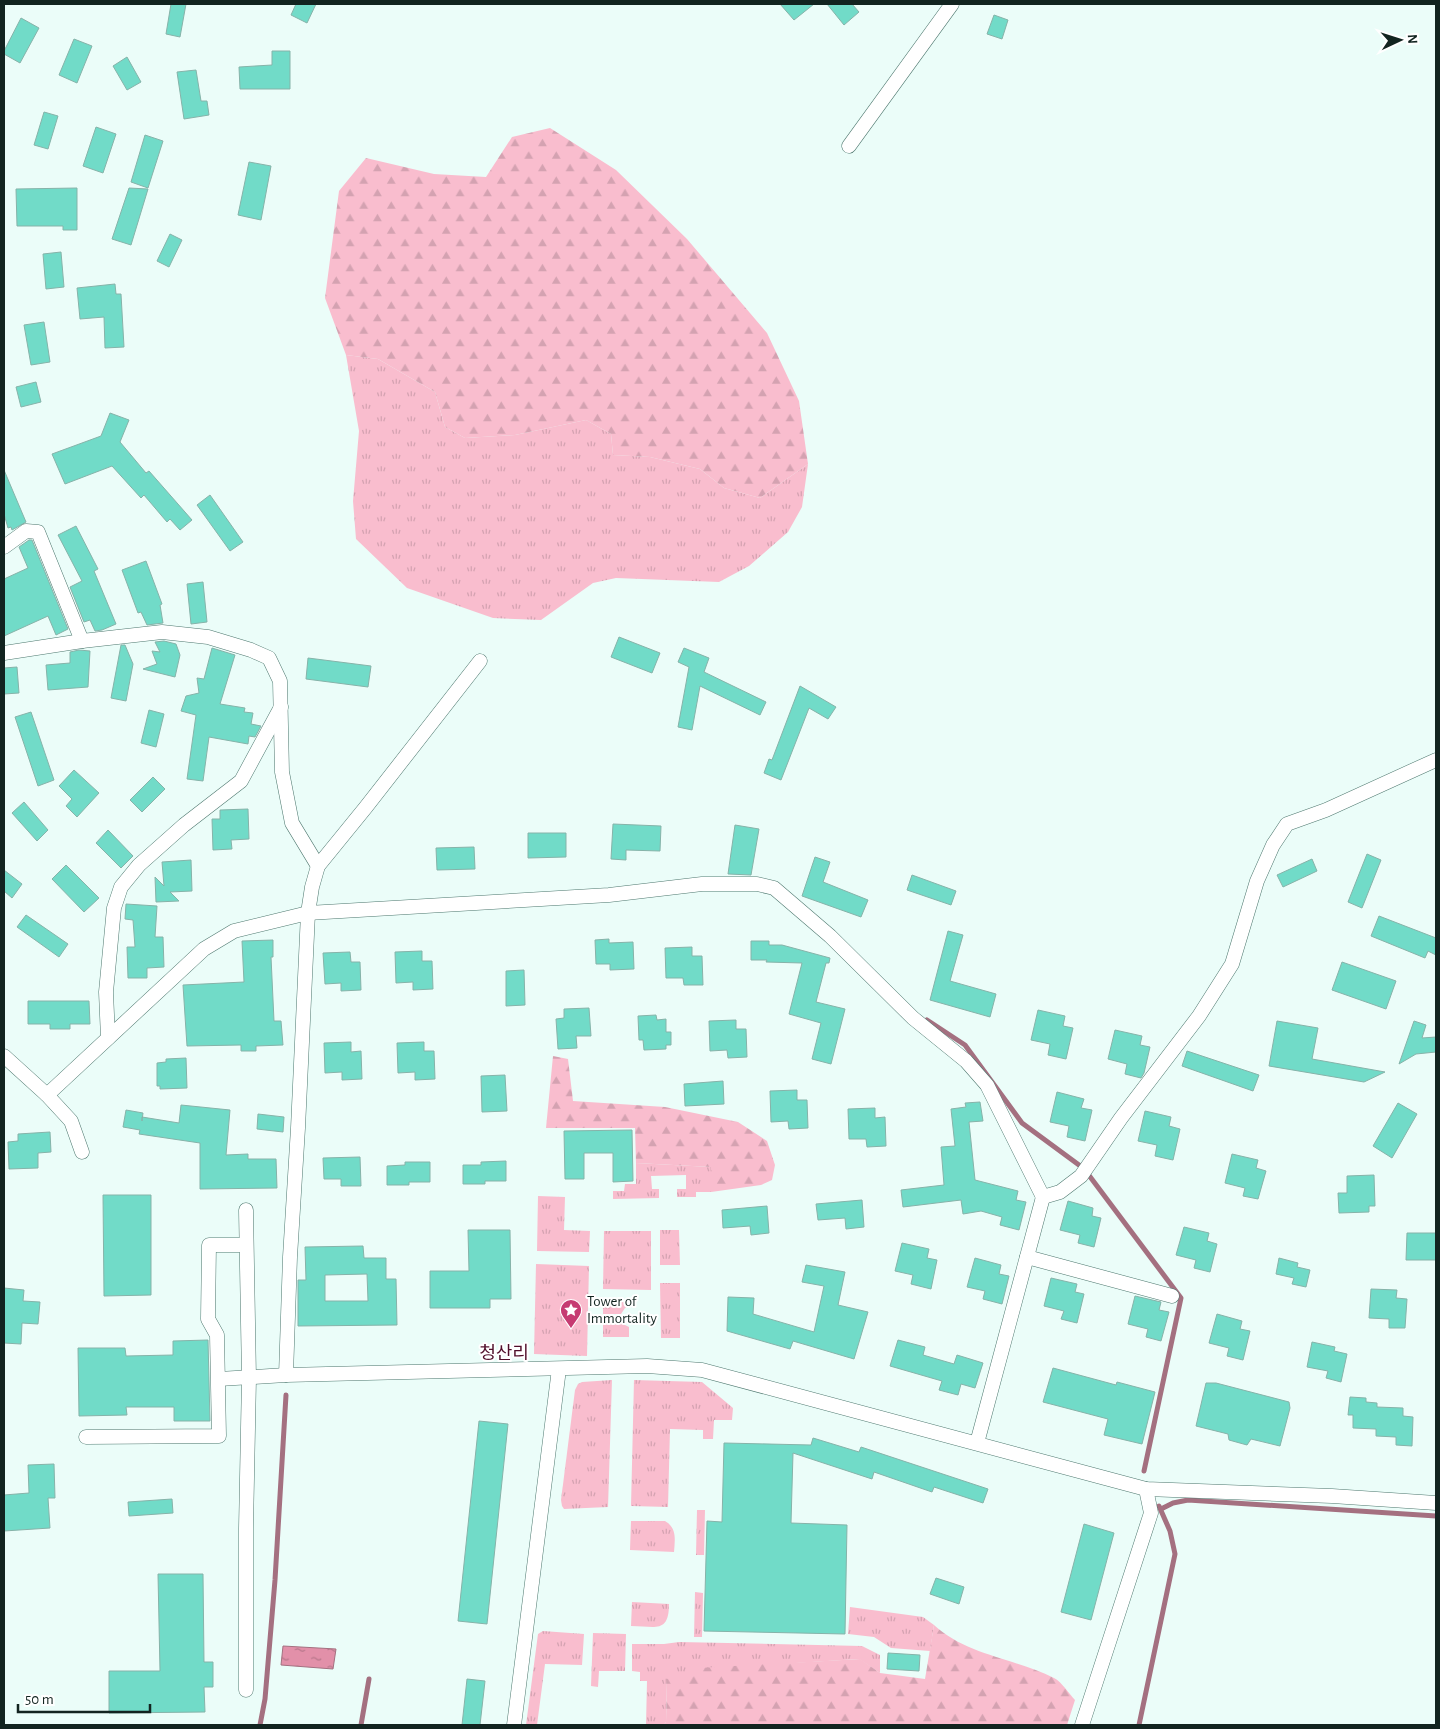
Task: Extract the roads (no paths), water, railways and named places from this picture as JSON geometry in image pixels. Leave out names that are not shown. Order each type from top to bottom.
[{"type":"street","points":[[849,146],[952,4]]},
{"type":"street","points":[[4,547],[26,531],[38,532],[82,641]]},
{"type":"street","points":[[4,653],[82,641],[162,632],[208,637],[251,650],[269,658],[280,681],[282,772],[292,823],[318,866]]},
{"type":"street","points":[[286,1375],[290,1257],[308,913],[312,887],[318,866],[480,661]]},
{"type":"street","points":[[108,1038],[107,983],[114,908],[121,887],[139,865],[184,825],[241,780],[282,706]]},
{"type":"street","points":[[1043,1197],[1060,1192],[1082,1176],[1122,1118],[1199,1016],[1232,964],[1257,881],[1273,845],[1287,824],[1326,810],[1436,760]]},
{"type":"street","points":[[47,1094],[204,949],[234,931],[308,913],[609,895],[702,884],[757,884],[774,888],[830,936],[913,1018],[966,1061],[987,1085],[1043,1197],[977,1443]]},
{"type":"street","points":[[4,1056],[47,1094],[70,1121],[82,1152]]},
{"type":"street","points":[[246,1210],[249,1378],[246,1528],[246,1690]]},
{"type":"street","points":[[86,1437],[219,1436],[217,1335],[208,1319],[208,1245],[246,1245]]},
{"type":"street","points":[[1026,1257],[1172,1296]]},
{"type":"street","points":[[219,1379],[286,1375],[647,1366],[702,1370],[1146,1489],[1436,1503]]},
{"type":"street","points":[[514,1725],[559,1369]]},
{"type":"street","points":[[1082,1725],[1151,1513],[1146,1489]]},
{"type":"water","points":[[283,1646],[336,1649],[333,1669],[281,1665]]},
{"type":"waterway","points":[[927,1020],[965,1045],[1022,1123],[1079,1165]]},
{"type":"waterway","points":[[1088,1174],[1181,1298],[1144,1471]]},
{"type":"waterway","points":[[260,1725],[265,1699],[275,1580],[286,1395]]},
{"type":"waterway","points":[[1161,1509],[1173,1503],[1188,1500],[1436,1516]]},
{"type":"waterway","points":[[1139,1725],[1175,1554],[1170,1531],[1159,1506]]},
{"type":"waterway","points":[[361,1725],[369,1679]]},
{"type":"place","name":"Tower of Immortality","points":[[571,1329]]},
{"type":"district","name":"청산리","points":[[504,1354]]}]
